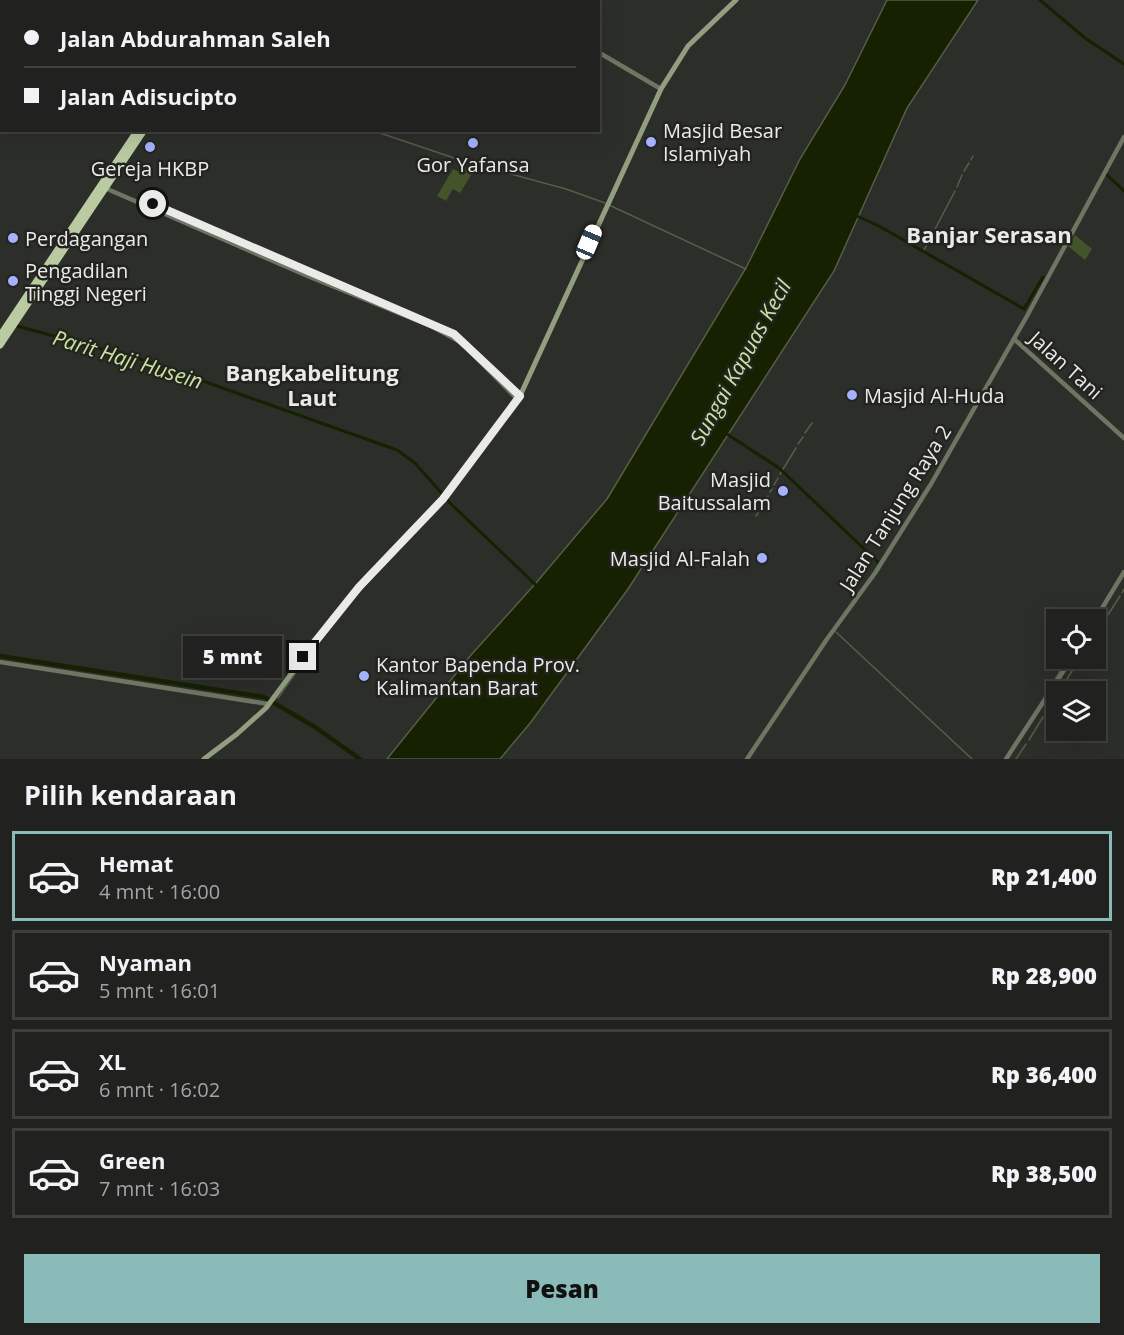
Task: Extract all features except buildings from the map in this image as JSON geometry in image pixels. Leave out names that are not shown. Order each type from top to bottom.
[{"type":"highway","points":[[61,252],[137,132]]},
{"type":"highway","points":[[0,345],[6,327],[61,252],[143,132]]},
{"type":"main road","points":[[204,759],[270,703],[334,616],[446,496],[518,397],[661,89],[688,46],[736,0]]},
{"type":"street","points":[[600,53],[661,89]]},
{"type":"street","name":"Jalan Tanjung Raya 2","points":[[747,759],[881,564],[945,460],[1124,137]]},
{"type":"street","points":[[107,185],[214,234],[461,338],[518,397]]},
{"type":"street","name":"Jalan Tani","points":[[1014,339],[1124,438]]},
{"type":"street","points":[[1102,609],[1124,572]]},
{"type":"street","points":[[0,662],[270,703]]},
{"type":"street","points":[[1006,759],[1065,669]]},
{"type":"shaded area","points":[[465,167],[473,172],[460,193],[453,189],[446,201],[437,196],[453,169],[461,173]]},
{"type":"shaded area","points":[[1075,235],[1092,249],[1085,260],[1068,246]]},
{"type":"water","name":"Sungai Kapuas Kecil","points":[[887,0],[978,0],[907,108],[834,271],[628,589],[531,722],[500,759],[387,759],[471,655],[607,499],[746,268],[800,159],[845,85]]},
{"type":"waterway","points":[[1040,0],[1085,38],[1124,64]]},
{"type":"waterway","points":[[377,132],[463,161],[566,189],[605,203]]},
{"type":"waterway","points":[[971,160],[973,156]]},
{"type":"waterway","points":[[964,171],[969,163]]},
{"type":"waterway","points":[[1105,173],[1124,191]]},
{"type":"waterway","points":[[957,187],[962,175]]},
{"type":"waterway","points":[[923,252],[955,191]]},
{"type":"waterway","points":[[609,205],[746,269]]},
{"type":"waterway","points":[[857,216],[879,226],[1024,309],[1043,277]]},
{"type":"waterway","name":"Parit Haji Husein","points":[[13,325],[147,361],[397,450],[415,463],[450,503],[537,586]]},
{"type":"waterway","points":[[805,433],[812,423]]},
{"type":"waterway","points":[[727,434],[779,468],[878,562]]},
{"type":"waterway","points":[[798,444],[803,437]]},
{"type":"waterway","points":[[780,474],[796,448]]},
{"type":"waterway","points":[[774,485],[778,478]]},
{"type":"waterway","points":[[764,502],[768,496]]},
{"type":"waterway","points":[[760,509],[762,505]]},
{"type":"waterway","points":[[1122,593],[1124,589]]},
{"type":"waterway","points":[[1106,618],[1120,596]]},
{"type":"waterway","points":[[325,632],[330,626]]},
{"type":"waterway","points":[[836,632],[972,759]]},
{"type":"waterway","points":[[316,645],[320,640]]},
{"type":"waterway","points":[[307,657],[314,648]]},
{"type":"waterway","points":[[0,656],[264,697],[315,727],[360,759]]},
{"type":"waterway","points":[[278,698],[304,661]]},
{"type":"waterway","points":[[1054,681],[1061,669]]},
{"type":"waterway","points":[[1066,681],[1073,669]]},
{"type":"waterway","points":[[1029,740],[1043,717]]},
{"type":"waterway","points":[[1016,759],[1026,744]]},
{"type":"place","name":"Masjid Besar Islamiyah","points":[[651,142]]},
{"type":"place","name":"Gor Yafansa","points":[[473,143]]},
{"type":"place","name":"Gereja HKBP","points":[[150,147]]},
{"type":"place","name":"Perdagangan","points":[[13,238]]},
{"type":"place","name":"Pengadilan Tinggi Negeri","points":[[13,281]]},
{"type":"place","name":"Masjid Al-Huda","points":[[852,395]]},
{"type":"place","name":"Masjid Baitussalam","points":[[783,491]]},
{"type":"place","name":"Masjid Al-Falah","points":[[762,558]]},
{"type":"place","name":"Kantor Bapenda Prov. Kalimantan Barat","points":[[364,676]]},
{"type":"district","name":"Banjar Serasan","points":[[989,234]]},
{"type":"district","name":"Bangkabelitung Laut","points":[[312,384]]},
{"type":"route","points":[[153,204],[215,233],[315,276],[410,313],[454,334],[461,338],[520,396],[443,499],[359,587],[331,619],[303,657]]}]
